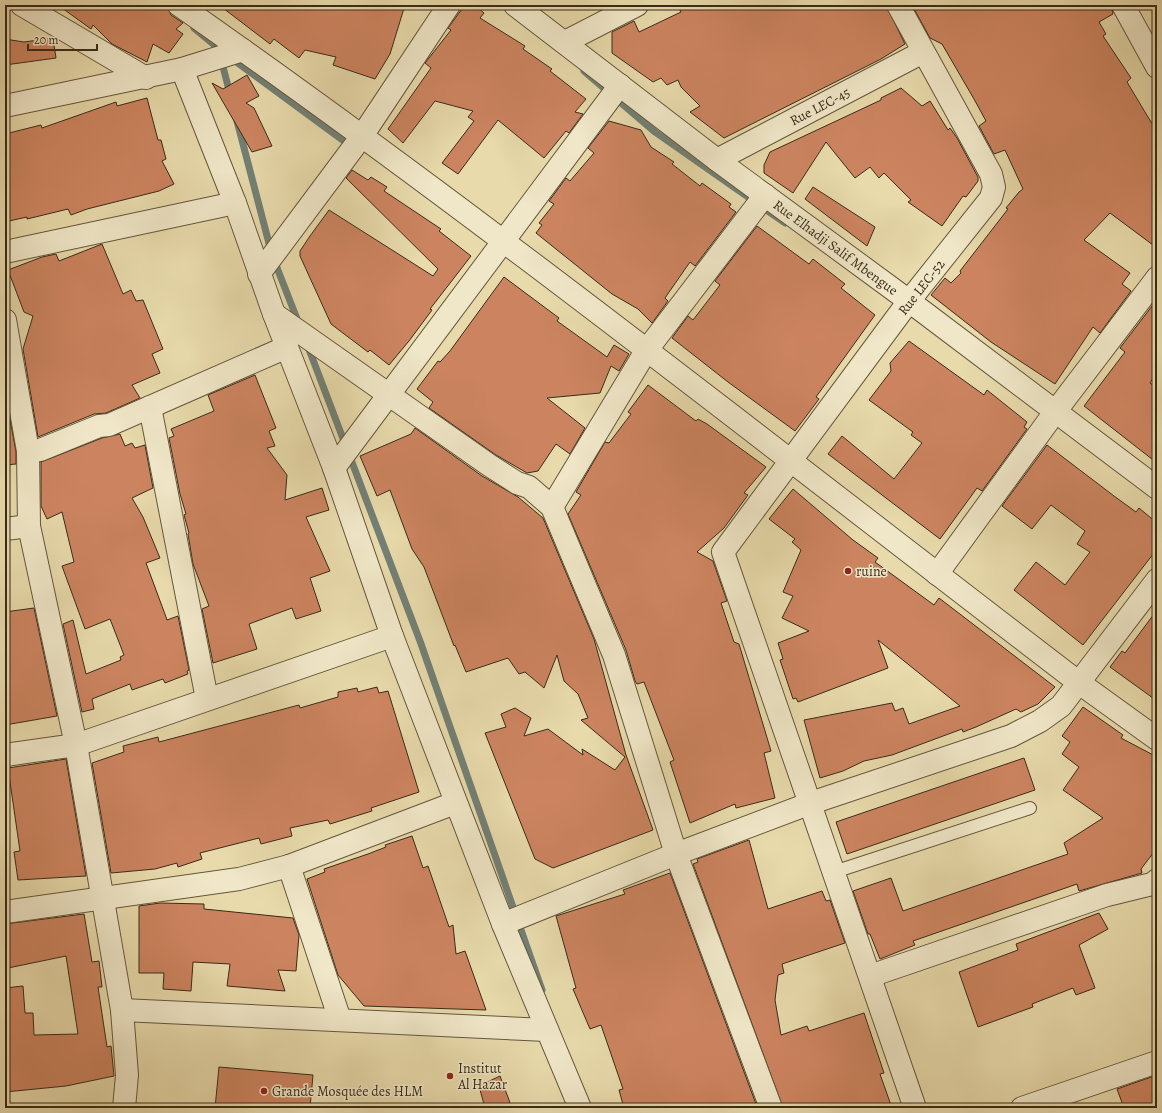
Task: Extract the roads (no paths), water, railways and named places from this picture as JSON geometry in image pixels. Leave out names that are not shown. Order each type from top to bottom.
[{"type":"street","points":[[22,5],[146,78]]},
{"type":"street","points":[[179,5],[244,50],[362,136],[791,460],[1078,682],[1157,739]]},
{"type":"street","points":[[259,274],[362,136],[449,5]]},
{"type":"street","name":"Rue Elhadji Salif Mbengue","points":[[514,5],[565,42],[718,160],[910,301],[1157,488]]},
{"type":"street","points":[[565,42],[637,5]]},
{"type":"street","name":"Rue LEC-52","points":[[811,803],[722,552],[910,301],[992,198],[994,187],[991,174],[898,5]]},
{"type":"street","points":[[1123,5],[1157,67]]},
{"type":"street","points":[[5,106],[146,78],[182,69],[244,50]]},
{"type":"street","name":"Rue LEC-45","points":[[718,160],[923,52]]},
{"type":"street","points":[[182,69],[235,203],[259,274],[334,468],[392,636],[503,924],[580,1108]]},
{"type":"street","points":[[334,468],[620,85]]},
{"type":"street","points":[[552,507],[646,351],[765,194]]},
{"type":"street","points":[[5,252],[235,203]]},
{"type":"street","points":[[937,574],[1055,412],[1157,278]]},
{"type":"street","points":[[274,314],[489,465],[517,483],[529,487],[552,507],[614,655],[676,854],[771,1108]]},
{"type":"street","points":[[5,320],[28,451],[29,526],[76,745],[122,1010],[127,1075],[124,1108]]},
{"type":"street","points":[[28,451],[40,450],[99,426],[109,425],[287,348]]},
{"type":"street","points":[[150,407],[207,700]]},
{"type":"street","points":[[5,529],[29,526]]},
{"type":"street","points":[[503,924],[676,854],[811,803],[1011,736],[1040,721],[1061,706],[1157,580]]},
{"type":"street","points":[[5,755],[76,745],[392,636]]},
{"type":"street","points":[[5,912],[103,900],[239,879],[289,866],[456,803]]},
{"type":"street","points":[[811,803],[915,1108]]},
{"type":"street","points":[[289,866],[340,1020]]},
{"type":"street","points":[[870,976],[1107,895],[1152,884],[1157,880]]},
{"type":"street","points":[[122,1010],[547,1030]]},
{"type":"street","points":[[1022,1108],[1157,1062]]},
{"type":"lane","points":[[834,872],[1030,808]]},
{"type":"waterway","points":[[194,28],[223,52]]},
{"type":"waterway","points":[[231,58],[352,147]]},
{"type":"waterway","points":[[221,59],[230,94]]},
{"type":"waterway","points":[[584,71],[655,132],[785,223]]},
{"type":"waterway","points":[[237,121],[271,251]]},
{"type":"waterway","points":[[274,260],[299,324]]},
{"type":"waterway","points":[[307,344],[420,641],[542,990]]},
{"type":"place","name":"ruine","points":[[848,571]]},
{"type":"place","name":"Institut Al Hazar","points":[[450,1076]]},
{"type":"place","name":"Grande Mosquée des HLM","points":[[264,1091]]}]
